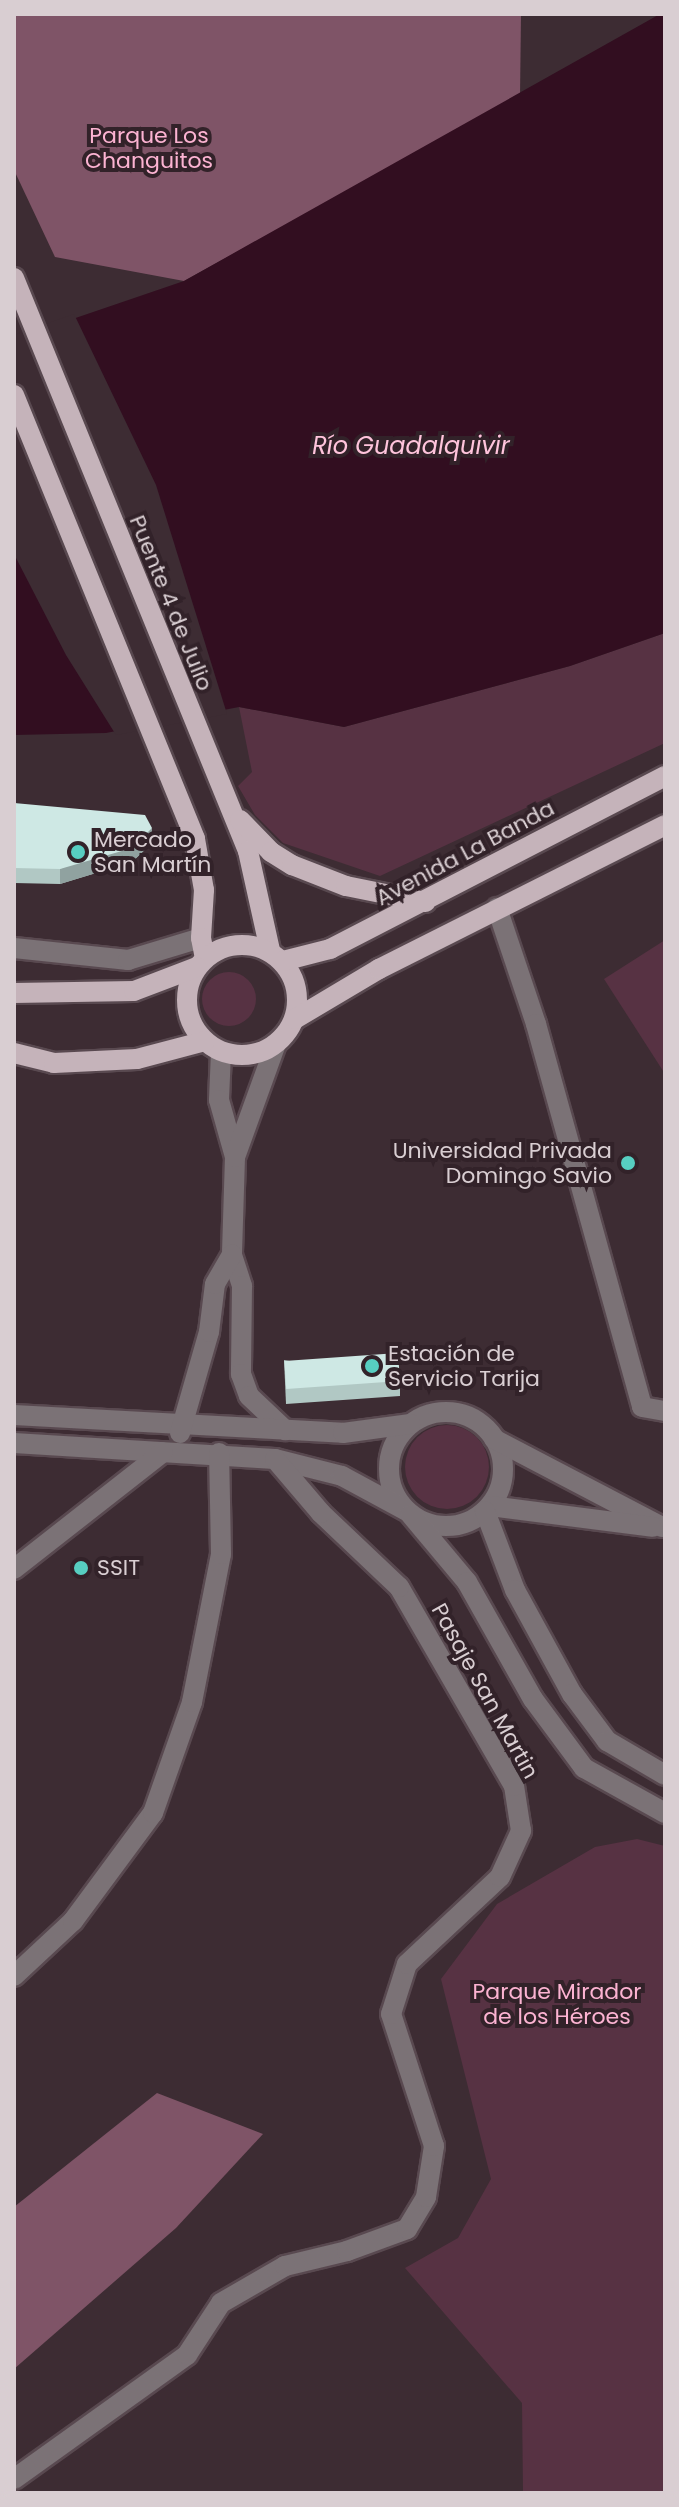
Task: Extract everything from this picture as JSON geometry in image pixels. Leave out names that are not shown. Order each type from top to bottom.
[{"type":"main road","name":"Puente 4 de Julio","points":[[14,278],[221,792],[248,851],[276,956]]},
{"type":"main road","points":[[14,395],[195,839],[204,890],[201,954],[186,997],[194,1029],[213,1046]]},
{"type":"main road","name":"Avenida La Banda","points":[[276,956],[330,949],[665,776]]},
{"type":"main road","points":[[221,792],[247,829],[292,865],[346,886],[425,902]]},
{"type":"main road","points":[[14,1053],[54,1063],[137,1059],[213,1046],[249,1055],[276,1044],[295,1019],[497,908],[665,825]]},
{"type":"main road","points":[[14,993],[134,991],[201,954],[233,944],[276,956],[297,988],[295,1019]]},
{"type":"street","points":[[497,908],[536,1024],[642,1407],[665,1411]]},
{"type":"street","points":[[14,948],[128,960],[201,954]]},
{"type":"street","points":[[235,1157],[276,1044]]},
{"type":"street","points":[[213,1046],[219,1100],[235,1157],[232,1255],[242,1286],[241,1374],[249,1396],[285,1430]]},
{"type":"street","points":[[14,1569],[171,1452],[209,1332],[215,1284],[232,1255]]},
{"type":"street","points":[[665,1775],[607,1741],[572,1694],[515,1590],[488,1508],[503,1473],[494,1439],[482,1424],[457,1413],[427,1415],[410,1424],[397,1438],[388,1476],[408,1512],[467,1582],[533,1699],[584,1768],[665,1813]]},
{"type":"street","points":[[14,1415],[343,1433],[410,1424]]},
{"type":"street","points":[[494,1439],[663,1527]]},
{"type":"street","points":[[14,1443],[219,1453],[275,1459],[342,1476],[408,1512],[449,1527],[488,1508],[592,1523],[663,1527]]},
{"type":"street","points":[[14,1976],[73,1921],[153,1813],[192,1702],[221,1554],[219,1453]]},
{"type":"street","name":"Pasaje San Martin","points":[[14,2479],[187,2355],[221,2303],[285,2266],[347,2251],[407,2229],[426,2197],[434,2146],[391,2014],[407,1964],[500,1877],[521,1831],[514,1786],[399,1587],[321,1513],[275,1459]]},
{"type":"green space","name":"Parque Los Changuitos","points":[[14,14],[521,14],[520,96],[184,281],[55,257],[14,170]]},
{"type":"green space","points":[[665,633],[665,743],[380,876],[283,843],[255,815],[238,786],[252,772],[239,707],[344,727],[570,666]]},
{"type":"green space","points":[[665,940],[665,1074],[604,979]]},
{"type":"green space","points":[[229,972],[248,980],[256,999],[248,1018],[229,1026],[210,1018],[202,999],[210,980]]},
{"type":"green space","points":[[447,1425],[463,1428],[477,1437],[486,1451],[489,1467],[486,1483],[477,1497],[463,1506],[447,1509],[431,1506],[417,1497],[408,1483],[405,1467],[408,1451],[417,1437],[431,1428]]},
{"type":"green space","name":"Parque Mirador de los Héroes","points":[[637,1839],[665,1846],[665,2493],[523,2493],[522,2403],[405,2268],[458,2238],[491,2179],[441,1979],[497,1904],[595,1847]]},
{"type":"green space","points":[[157,2093],[263,2134],[176,2228],[14,2369],[14,2207]]},
{"type":"water","name":"Río Guadalquivir","points":[[660,14],[665,14],[665,633],[570,666],[344,727],[239,707],[106,733],[14,735],[14,339],[184,281]]},
{"type":"pier","points":[[74,314],[156,485],[227,714],[116,735],[66,655],[14,554],[14,335]]},
{"type":"building","name":"Mercado San Martín","points":[[14,803],[145,815],[152,828],[132,848],[60,869],[14,868]]},
{"type":"building","points":[[398,1353],[400,1381],[286,1389],[284,1361]]},
{"type":"place","name":"Mercado San Martín","points":[[78,852]]},
{"type":"place","name":"Universidad Privada Domingo Savio","points":[[628,1163]]},
{"type":"place","name":"Estación de Servicio Tarija","points":[[372,1366]]},
{"type":"place","name":"SSIT","points":[[81,1568]]}]
